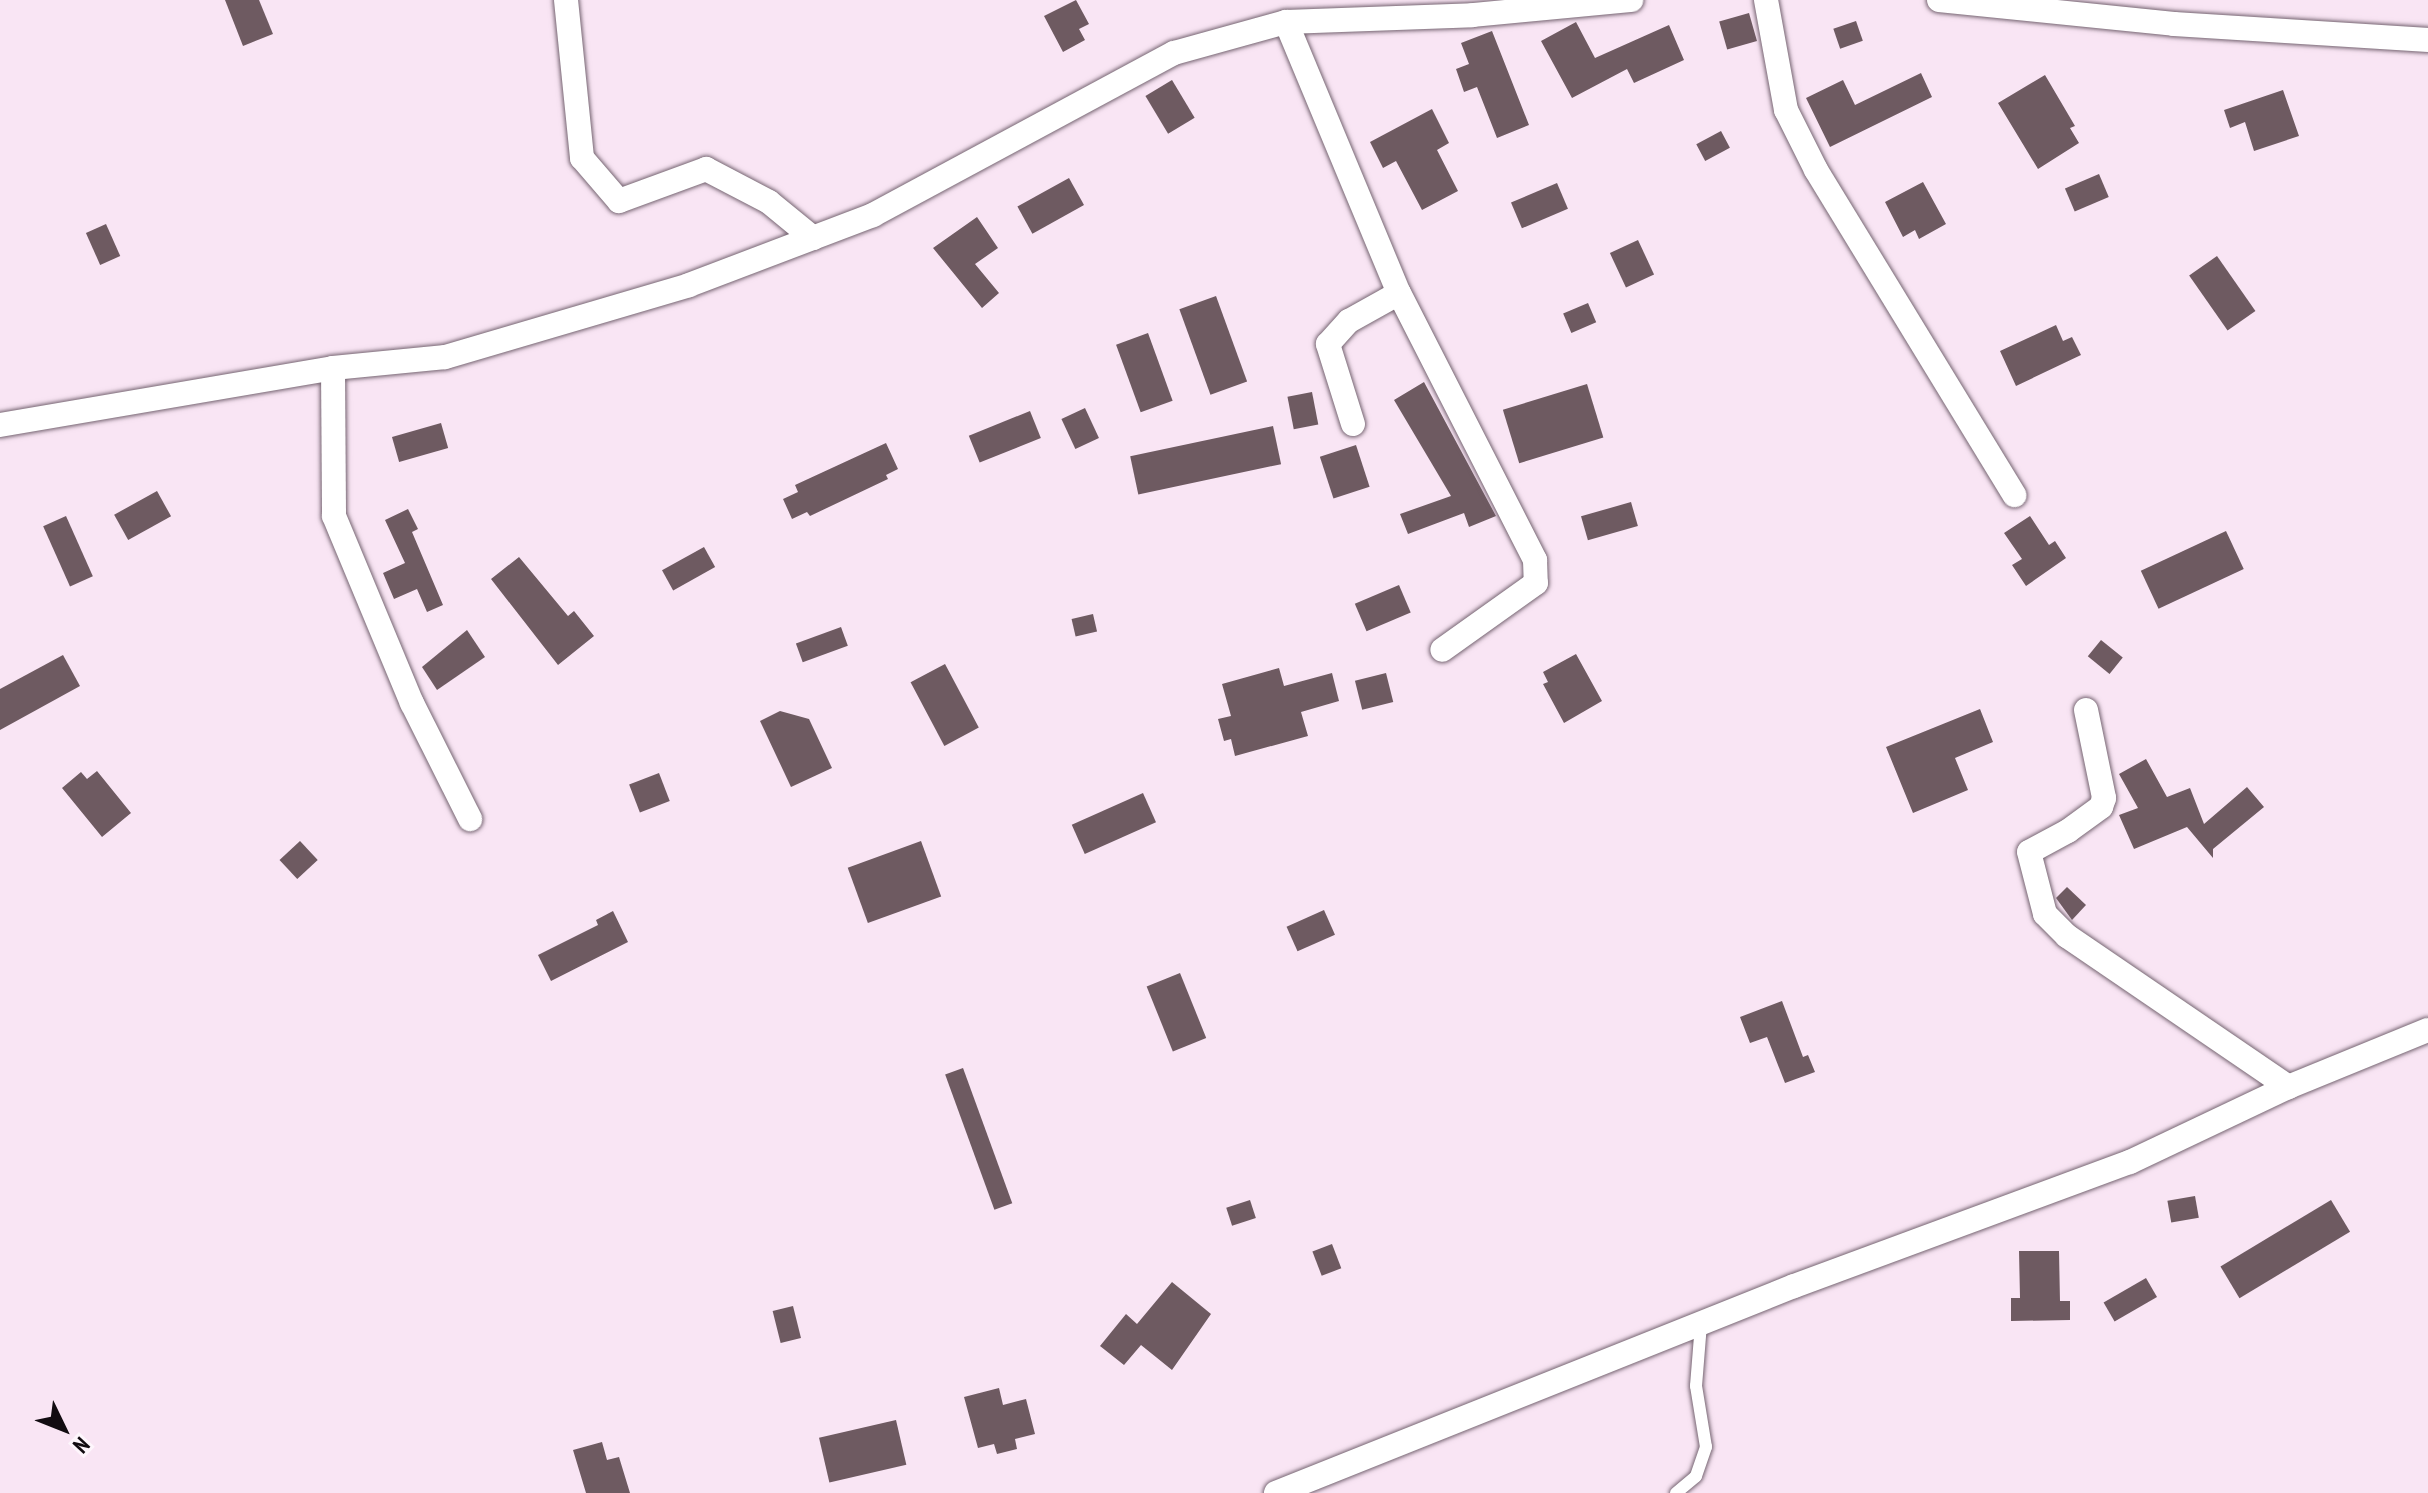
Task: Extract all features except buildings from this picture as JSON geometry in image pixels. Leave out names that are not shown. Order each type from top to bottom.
[{"type":"street","points":[[566,0],[582,158],[619,201],[706,169],[769,202],[813,238]]},
{"type":"street","points":[[0,425],[333,368],[445,357],[689,285],[873,215],[1174,53],[1286,22],[1471,7],[1631,0]]},
{"type":"street","points":[[1766,0],[1786,110],[1816,170],[2014,495]]},
{"type":"street","points":[[1939,0],[2174,24],[2428,40]]},
{"type":"street","points":[[1286,22],[1399,293],[1535,560],[1536,583],[1442,650]]},
{"type":"street","points":[[1353,424],[1328,344],[1349,321],[1399,293]]},
{"type":"street","points":[[333,368],[334,516],[412,703],[470,819]]},
{"type":"street","points":[[2086,710],[2104,798],[2101,807],[2068,831],[2029,852],[2045,914],[2067,936],[2288,1087]]},
{"type":"street","points":[[1276,1493],[1701,1324],[2130,1162],[2288,1087],[2428,1030]]},
{"type":"lane","points":[[1676,1493],[1696,1476],[1706,1447],[1696,1386],[1701,1324]]}]
